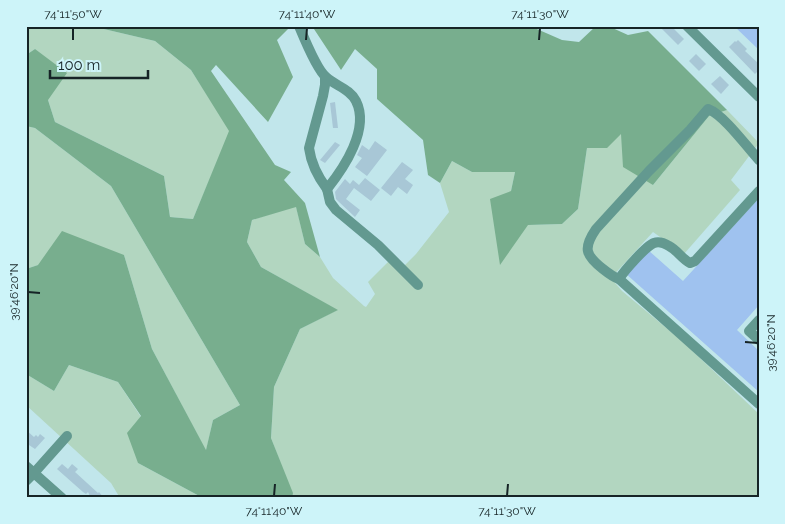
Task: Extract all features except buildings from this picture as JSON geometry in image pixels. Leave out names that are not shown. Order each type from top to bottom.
[{"type":"street","points":[[299,26],[325,77],[323,96],[309,148],[318,176],[327,189],[330,202],[336,210],[378,245],[418,285]]},
{"type":"street","points":[[687,26],[759,97]]},
{"type":"street","points":[[325,77],[352,96],[359,110],[360,123],[358,138],[346,162],[327,189]]},
{"type":"street","points":[[759,160],[722,118],[713,111],[708,110],[596,229],[587,246],[588,254],[592,261],[619,279],[759,404]]},
{"type":"street","points":[[619,279],[648,247],[655,242],[661,242],[671,247],[690,263],[695,261],[759,191]]},
{"type":"street","points":[[759,320],[749,331],[759,340]]},
{"type":"street","points":[[26,481],[67,436]]},
{"type":"street","points":[[26,466],[62,498]]},
{"type":"green space","points":[[26,26],[91,26],[155,41],[191,70],[230,131],[193,219],[170,217],[164,176],[55,122],[35,49],[26,55]]},
{"type":"green space","points":[[91,26],[291,26],[277,40],[293,77],[268,122],[216,65],[211,71],[275,165],[291,172],[284,180],[305,203],[320,257],[305,244],[296,207],[252,220],[247,242],[261,267],[338,310],[300,329],[274,387],[271,438],[293,493],[292,498],[203,498],[138,463],[127,433],[141,416],[118,382],[69,365],[54,391],[26,374],[26,269],[38,265],[62,231],[124,255],[152,349],[206,450],[213,420],[240,405],[111,186],[35,128],[26,126],[26,55],[35,49],[67,73],[48,100],[55,122],[164,176],[170,217],[193,219],[229,131],[191,70],[155,41]]},
{"type":"green space","points":[[312,26],[530,26],[562,40],[579,42],[596,26],[608,26],[628,35],[648,31],[727,110],[709,116],[653,185],[623,167],[621,134],[607,148],[587,148],[578,209],[562,224],[528,225],[500,265],[490,199],[511,191],[515,172],[472,172],[452,161],[440,183],[428,175],[423,140],[377,99],[377,69],[355,49],[341,70]]},
{"type":"green space","points":[[727,110],[759,143],[731,180],[740,190],[684,254],[653,232],[611,278],[622,291],[682,341],[759,414],[759,498],[292,498],[292,493],[271,438],[274,387],[300,329],[337,310],[261,267],[247,242],[252,220],[296,206],[305,244],[320,257],[333,278],[366,307],[375,294],[368,282],[389,261],[404,266],[416,254],[449,212],[440,183],[452,161],[472,172],[515,172],[511,191],[528,225],[562,224],[578,209],[587,148],[621,133],[653,185],[709,116]]},
{"type":"green space","points":[[26,126],[35,128],[111,186],[240,405],[213,420],[206,451],[152,349],[124,255],[38,265],[26,269]]},
{"type":"green space","points":[[69,365],[118,382],[141,417],[138,463],[203,498],[120,498],[111,483],[26,405],[26,374],[54,391]]},
{"type":"water","points":[[734,26],[759,26],[759,50]]},
{"type":"water","points":[[759,198],[759,305],[737,330],[759,351],[759,392],[625,273],[648,250],[683,281]]}]
